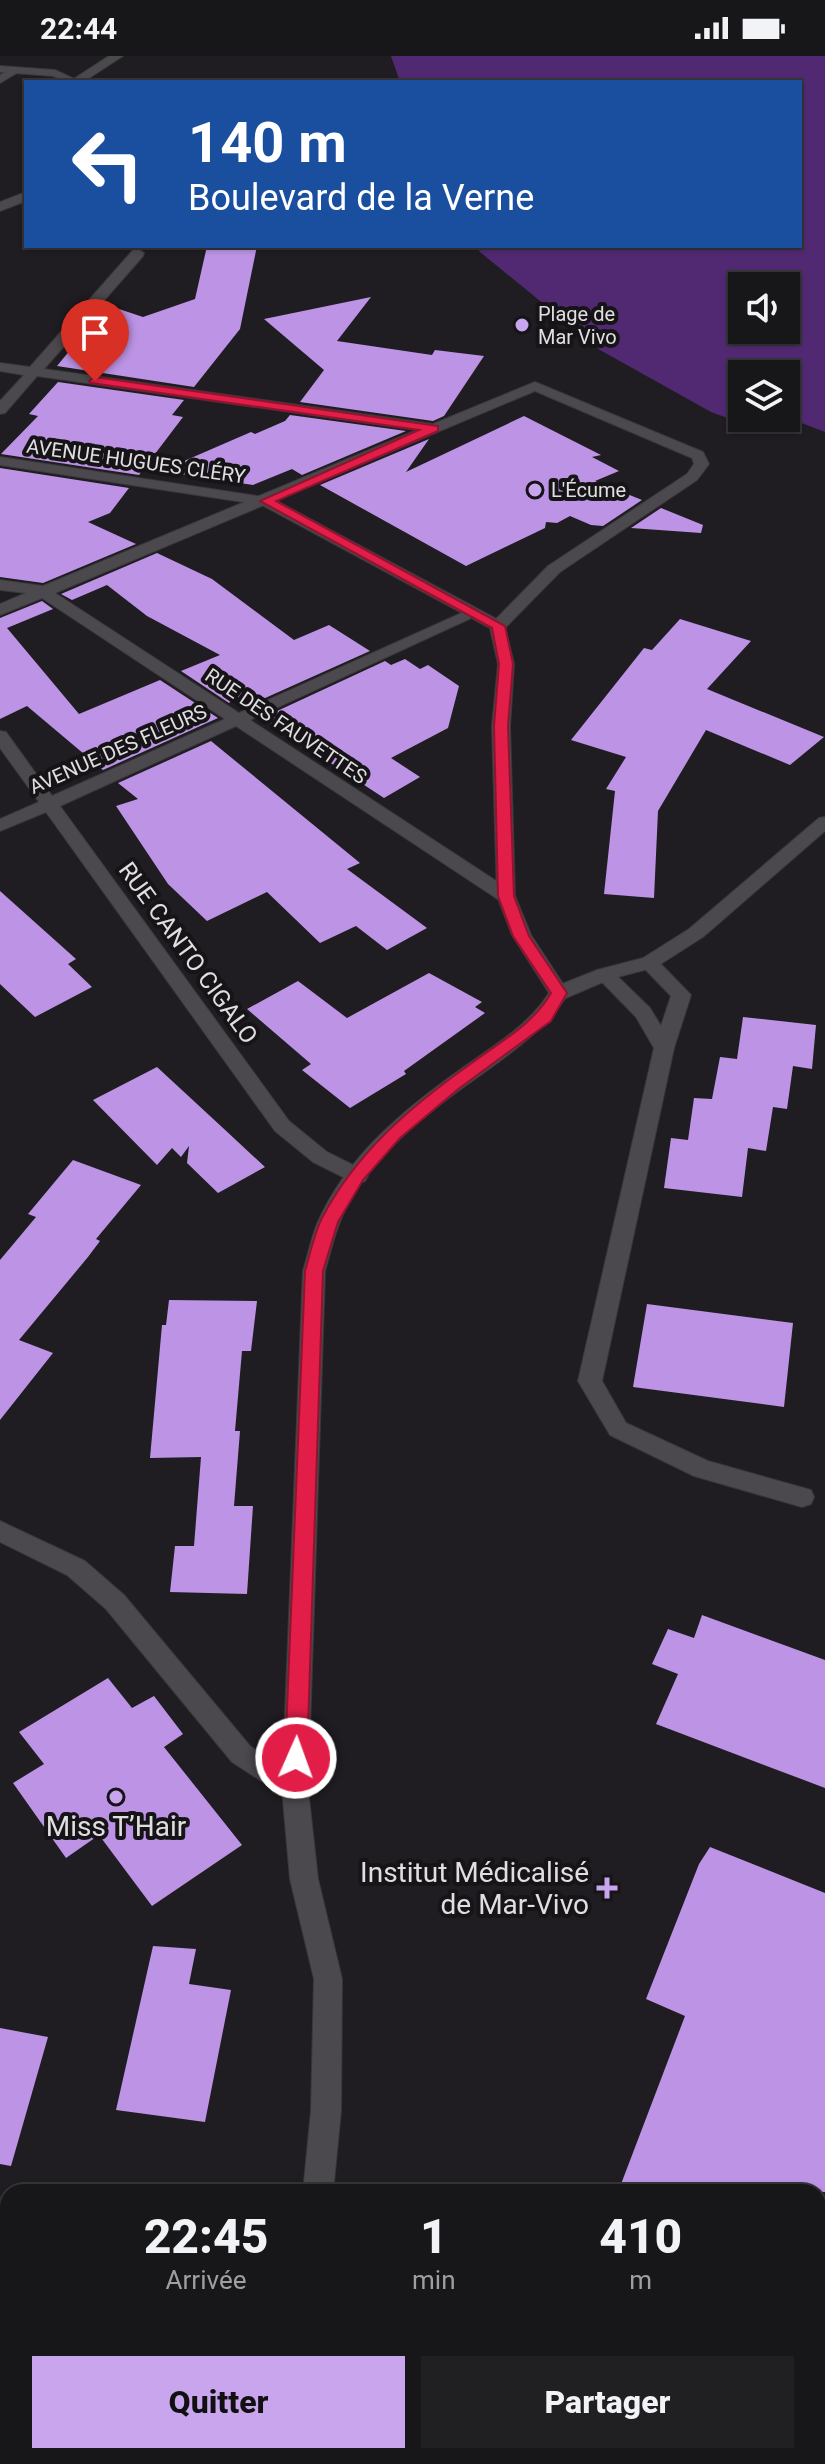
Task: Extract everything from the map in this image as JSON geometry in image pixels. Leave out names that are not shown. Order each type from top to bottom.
[{"type":"street","points":[[78,80],[117,56]]},
{"type":"street","points":[[0,69],[55,73],[71,80]]},
{"type":"street","points":[[0,80],[16,70]]},
{"type":"street","points":[[0,207],[24,197]]},
{"type":"street","points":[[0,410],[138,253]]},
{"type":"street","points":[[0,367],[433,428]]},
{"type":"street","points":[[0,610],[535,386],[698,455],[702,464],[692,477],[554,569],[498,626]]},
{"type":"street","name":"AVENUE HUGUES CLÉRY","points":[[0,461],[266,501]]},
{"type":"street","points":[[266,501],[498,626]]},
{"type":"street","points":[[0,585],[42,591]]},
{"type":"street","name":"RUE DES FAUVETTES","points":[[42,591],[506,896]]},
{"type":"street","name":"AVENUE DES FLEURS","points":[[0,826],[472,614]]},
{"type":"street","points":[[498,626],[506,664],[501,726],[506,896],[512,919],[559,993]]},
{"type":"street","name":"RUE CANTO CIGALO","points":[[0,736],[282,1126],[320,1157],[357,1176]]},
{"type":"street","points":[[319,2184],[326,2111],[328,1979],[304,1879],[295,1789],[314,1271],[329,1221],[357,1176],[394,1133],[451,1086],[545,1017],[559,993],[604,974],[649,963],[696,933],[825,822]]},
{"type":"street","points":[[649,963],[681,995],[664,1048],[590,1381],[618,1429],[702,1469],[802,1497]]},
{"type":"street","points":[[604,974],[643,1013],[664,1048]]},
{"type":"street","points":[[0,1531],[76,1568],[115,1602],[241,1754],[295,1789]]},
{"type":"shaded area","points":[[391,56],[825,56],[825,432],[800,422],[800,360],[728,360],[728,418],[711,412],[600,350],[478,248],[802,248],[802,80],[399,80]]},
{"type":"building","points":[[207,248],[257,248],[240,329],[194,387],[57,366],[107,305],[143,317],[195,299]]},
{"type":"building","points":[[371,297],[337,341],[432,355],[435,350],[484,356],[444,416],[433,421],[300,402],[324,370],[264,319]]},
{"type":"building","points":[[58,382],[184,400],[172,415],[183,417],[139,475],[1,454],[38,416],[29,414]]},
{"type":"building","points":[[290,415],[406,431],[302,475],[292,469],[253,485],[161,471],[251,432],[255,434],[285,421]]},
{"type":"building","points":[[524,416],[601,455],[592,457],[619,471],[595,481],[642,500],[603,526],[591,525],[570,516],[557,523],[546,522],[545,528],[466,566],[320,485],[429,439],[406,472]]},
{"type":"building","points":[[0,468],[129,488],[110,513],[88,522],[136,544],[43,583],[0,577]]},
{"type":"building","points":[[661,508],[703,525],[701,533],[631,528]]},
{"type":"building","points":[[157,553],[212,579],[294,640],[329,625],[370,651],[245,707],[233,699],[229,703],[181,671],[220,655],[147,616],[107,585],[72,600],[61,594]]},
{"type":"building","points":[[42,601],[53,609],[7,628],[79,714],[160,680],[218,718],[103,770],[27,706],[0,719],[0,618]]},
{"type":"building","points":[[680,619],[751,641],[707,689],[824,737],[790,765],[706,730],[658,811],[654,898],[604,894],[615,791],[606,789],[626,757],[571,740],[644,648],[652,650]]},
{"type":"building","points":[[405,659],[420,669],[428,665],[459,686],[448,728],[391,758],[420,777],[384,798],[262,718],[385,661],[391,665]]},
{"type":"building","points":[[211,741],[360,863],[347,869],[427,928],[387,950],[356,926],[320,943],[267,892],[207,921],[168,884],[116,806],[138,799],[118,783]]},
{"type":"building","points":[[0,891],[76,959],[68,964],[92,987],[35,1017],[0,984]]},
{"type":"building","points":[[429,973],[482,1002],[475,1007],[485,1013],[404,1071],[406,1074],[350,1108],[302,1070],[311,1064],[247,1009],[298,981],[347,1018]]},
{"type":"building","points":[[743,1017],[816,1025],[812,1069],[793,1066],[787,1109],[773,1107],[766,1151],[748,1148],[742,1197],[664,1188],[671,1138],[688,1140],[694,1098],[712,1099],[720,1057],[737,1059]]},
{"type":"building","points":[[157,1067],[265,1167],[218,1193],[187,1163],[189,1146],[181,1157],[172,1148],[157,1165],[93,1100]]},
{"type":"building","points":[[73,1160],[141,1185],[96,1239],[100,1241],[88,1257],[19,1340],[53,1353],[0,1420],[0,1260],[36,1217],[28,1214]]},
{"type":"building","points":[[169,1300],[257,1301],[251,1351],[242,1351],[235,1431],[240,1431],[234,1506],[253,1506],[247,1594],[170,1592],[175,1546],[194,1546],[201,1457],[150,1458],[162,1325],[166,1325]]},
{"type":"building","points":[[647,1304],[793,1323],[784,1407],[633,1387]]},
{"type":"building","points":[[702,1615],[825,1660],[825,1788],[656,1724],[678,1674],[652,1664],[668,1629],[694,1638]]},
{"type":"building","points":[[108,1678],[132,1708],[154,1696],[183,1734],[164,1747],[242,1845],[152,1906],[99,1835],[66,1858],[13,1783],[44,1764],[19,1732]]},
{"type":"building","points":[[710,1847],[825,1893],[825,2184],[621,2184],[685,2016],[646,1999],[699,1864]]},
{"type":"building","points":[[153,1946],[196,1949],[189,1984],[231,1990],[205,2122],[116,2110]]},
{"type":"building","points":[[0,2028],[48,2037],[11,2166],[0,2164]]},
{"type":"place","name":"Plage de Mar Vivo","points":[[522,325]]},
{"type":"place","name":"L'Écume","points":[[535,490]]},
{"type":"place","name":"Miss T’Hair","points":[[116,1797]]},
{"type":"place","name":"Institut Médicalisé de Mar-Vivo","points":[[607,1888]]},
{"type":"route","points":[[95,381],[433,428],[266,501],[498,626],[506,664],[501,726],[506,896],[512,919],[521,936],[559,993],[545,1017],[451,1086],[394,1133],[357,1176],[329,1221],[314,1271],[296,1758]]}]
